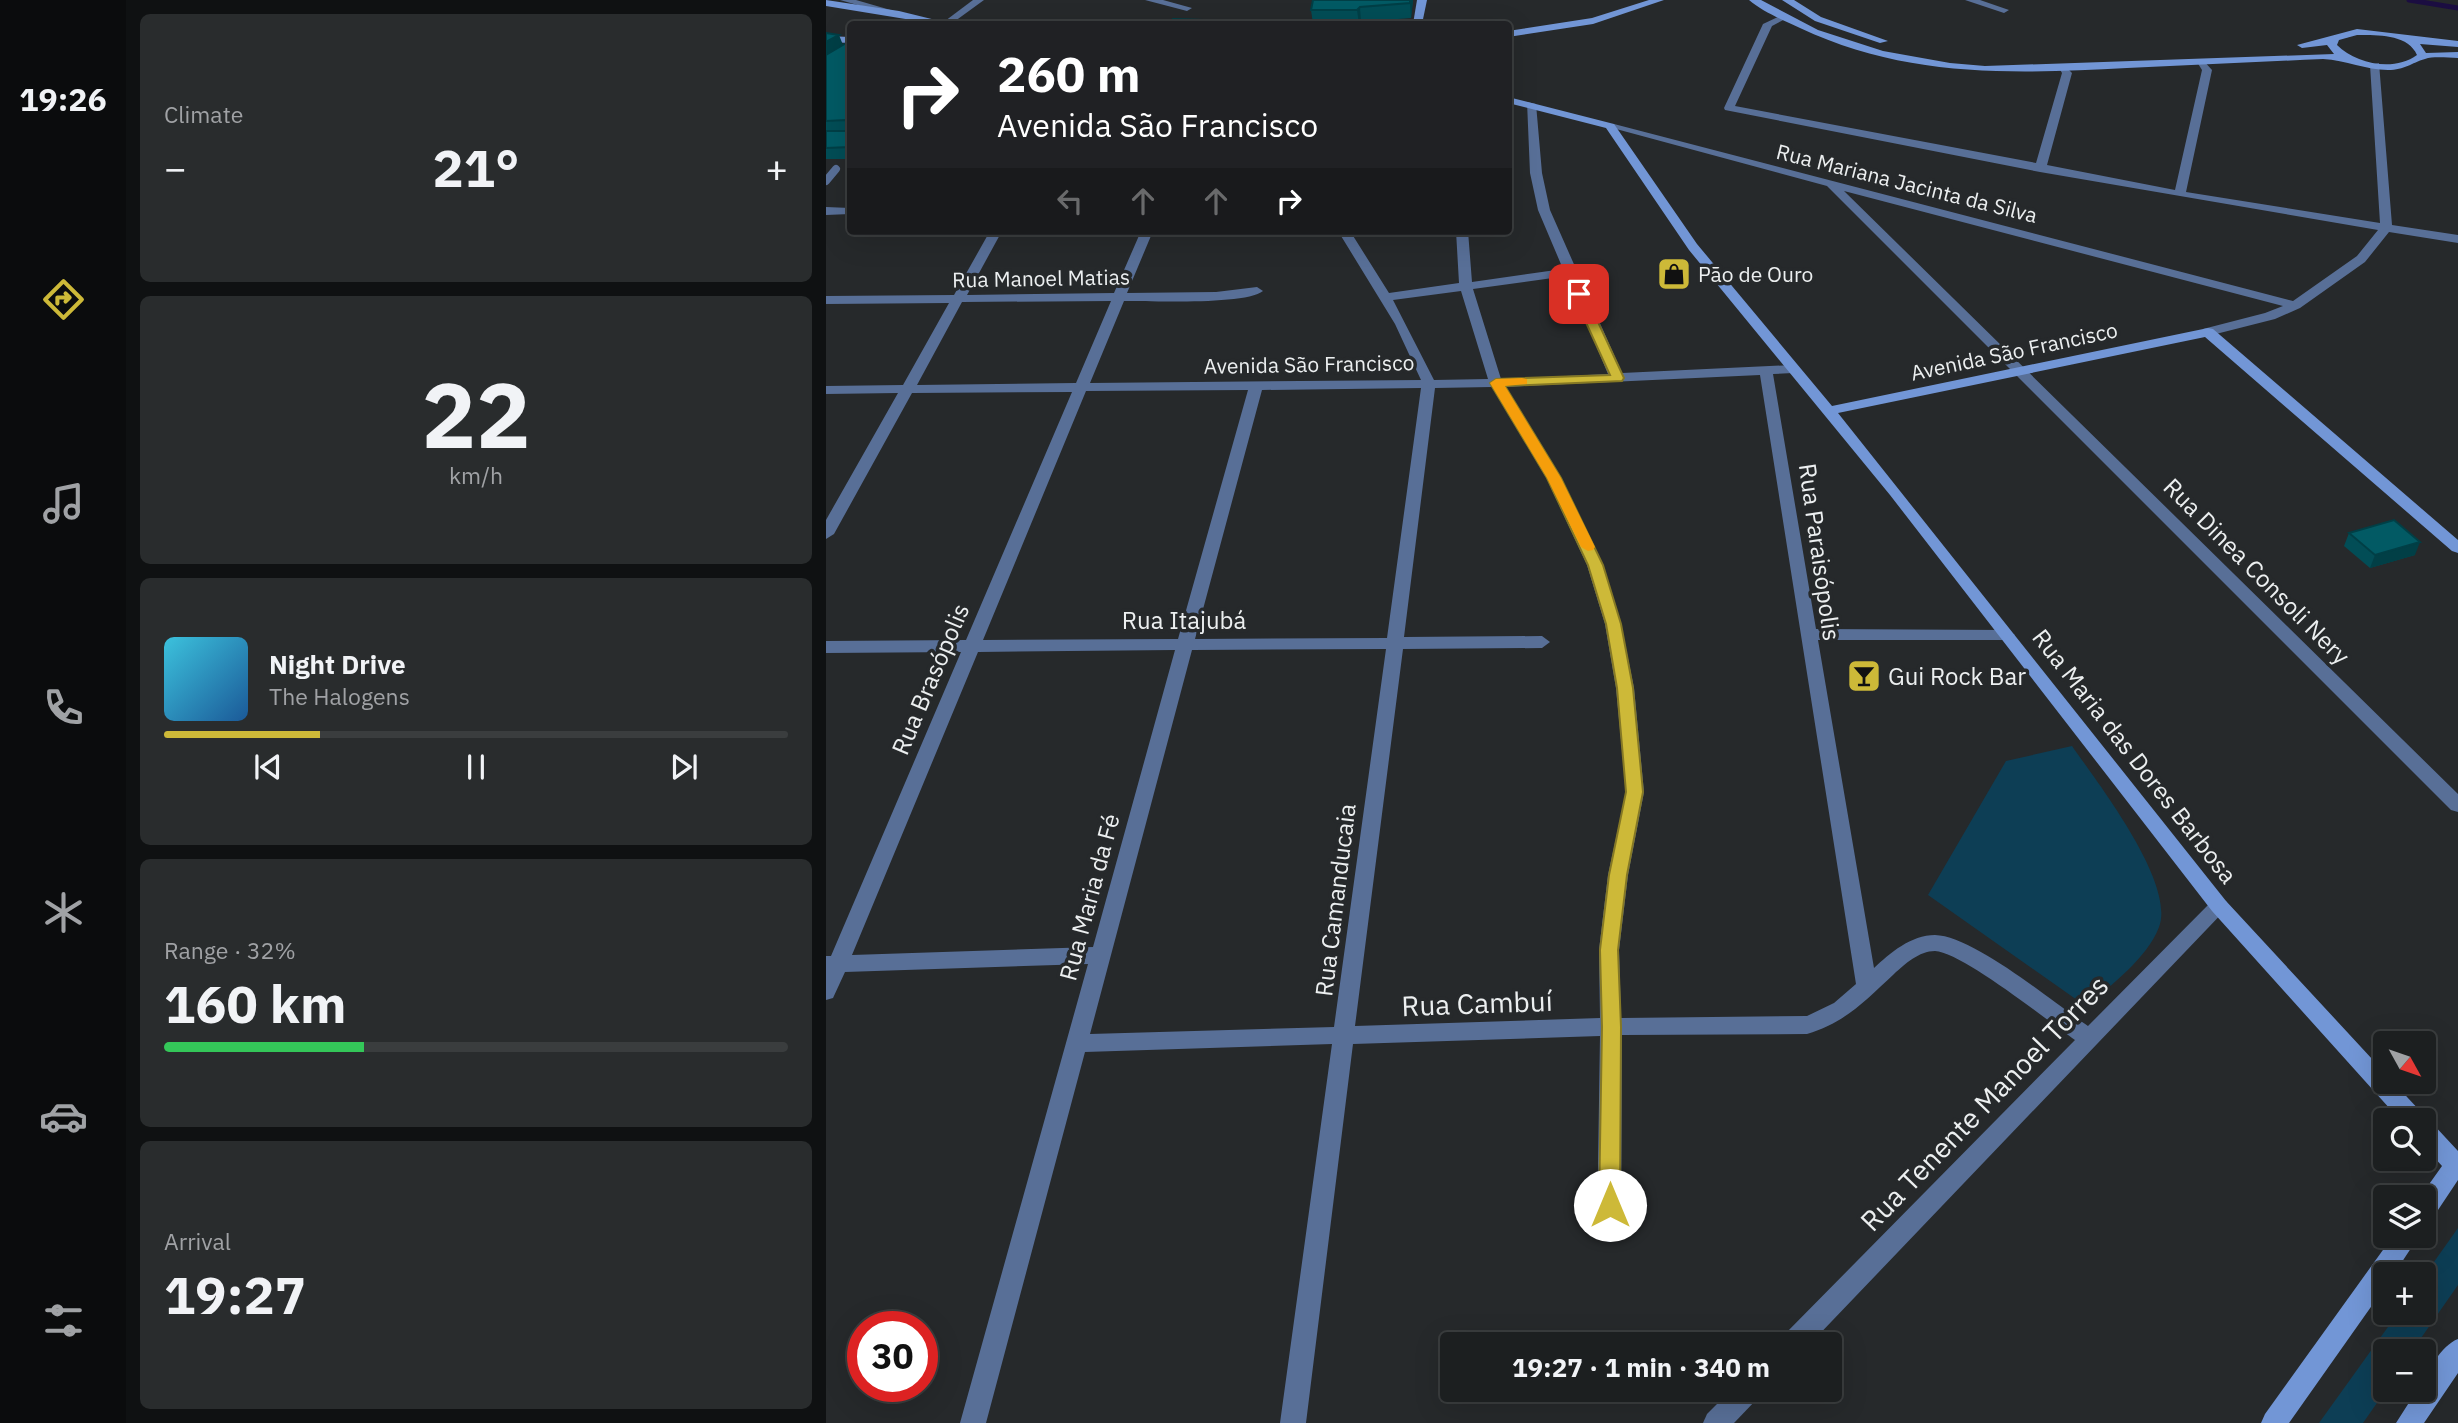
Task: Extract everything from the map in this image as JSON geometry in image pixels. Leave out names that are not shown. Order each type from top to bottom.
[{"type":"street","points":[[845,0],[932,21]]},
{"type":"street","points":[[950,21],[979,0]]},
{"type":"street","points":[[1150,0],[1188,8]]},
{"type":"street","points":[[1418,21],[1422,0]]},
{"type":"street","points":[[1512,33],[1593,21],[1659,0]]},
{"type":"street","points":[[1754,0],[1782,18],[1835,40],[1904,57],[1987,68],[2064,68],[2345,57],[2375,65],[2407,65],[2422,56],[2458,55]]},
{"type":"street","points":[[1787,0],[1818,19],[1890,43]]},
{"type":"street","points":[[1970,0],[2004,10]]},
{"type":"street","points":[[826,3],[899,14]]},
{"type":"street","points":[[1782,18],[1768,24],[1729,108],[2040,169],[2458,239]]},
{"type":"street","points":[[2099,55],[2280,47],[2333,41],[2348,33],[2367,32],[2407,40],[2458,44]]},
{"type":"street","points":[[826,39],[847,40]]},
{"type":"street","points":[[2407,40],[2419,48],[2422,56]]},
{"type":"street","points":[[2333,41],[2334,49],[2345,57]]},
{"type":"street","points":[[2040,169],[2067,73],[2058,57]]},
{"type":"street","points":[[2001,58],[2014,58]]},
{"type":"street","points":[[2180,194],[2207,70],[2202,62]]},
{"type":"street","points":[[2208,332],[2270,316],[2295,304],[2361,259],[2386,228],[2375,65]]},
{"type":"street","name":"Rua Mariana Jacinta da Silva","points":[[1512,101],[2295,304]]},
{"type":"street","points":[[1531,104],[1536,173],[1544,210],[1617,378]]},
{"type":"street","name":"Rua Maria das Dores Barbosa","points":[[1610,126],[1693,247],[1829,411],[2219,906],[2403,1108]]},
{"type":"street","name":"Rua Dinea Consoli Nery","points":[[1830,183],[2458,805]]},
{"type":"street","points":[[826,212],[847,211]]},
{"type":"street","points":[[826,534],[994,235]]},
{"type":"street","name":"Rua Brasópolis","points":[[826,992],[832,964],[972,646],[1145,235]]},
{"type":"street","points":[[1347,235],[1386,297],[1418,355],[1429,383]]},
{"type":"street","points":[[1462,235],[1466,288],[1496,383],[1554,478],[1595,565],[1613,624],[1625,688],[1635,792],[1612,917],[1609,950],[1609,1231]]},
{"type":"street","points":[[1386,297],[1570,272]]},
{"type":"street","name":"Rua Manoel Matias","points":[[826,300],[1216,296],[1257,291]]},
{"type":"street","points":[[2208,332],[2458,548]]},
{"type":"street","name":"Avenida São Francisco","points":[[1829,411],[2208,332]]},
{"type":"street","name":"Avenida São Francisco","points":[[826,390],[1496,383],[1793,369]]},
{"type":"street","name":"Rua Paraisópolis","points":[[1766,371],[1867,988]]},
{"type":"street","name":"Rua Camanducaia","points":[[1293,1423],[1429,383]]},
{"type":"street","name":"Rua Maria da Fé","points":[[973,1423],[1256,385]]},
{"type":"street","points":[[1807,634],[2007,635]]},
{"type":"street","name":"Rua Itajubá","points":[[826,647],[1542,642]]},
{"type":"street","name":"Rua Tenente Manoel Torres","points":[[1805,1332],[2219,906]]},
{"type":"street","name":"Rua Cambuí","points":[[1076,1043],[1611,1027],[1813,1024],[1843,1009],[1904,955],[1920,945],[1936,943],[1957,950],[1978,962],[2090,1039]]},
{"type":"street","points":[[832,964],[1100,956]]},
{"type":"street","points":[[2436,1142],[2457,1163],[2436,1194]]},
{"type":"street","points":[[2274,1423],[2398,1248]]},
{"type":"street","points":[[2409,1423],[2458,1351]]},
{"type":"street","points":[[1716,1423],[1736,1402]]},
{"type":"lane","points":[[826,181],[836,169]]},
{"type":"shaded area","points":[[2072,746],[2115,807],[2146,860],[2161,908],[2159,927],[2146,950],[2087,1007],[1928,895],[2006,761]]},
{"type":"shaded area","points":[[2458,1228],[2458,1285],[2436,1317],[2436,1262]]},
{"type":"shaded area","points":[[2389,1325],[2430,1325],[2420,1339],[2379,1339]]},
{"type":"shaded area","points":[[2373,1348],[2373,1402],[2378,1402],[2363,1423],[2319,1423]]},
{"type":"building","points":[[1313,0],[1410,0],[1410,3],[1360,7],[1357,10],[1311,10]]},
{"type":"building","points":[[1173,19],[1201,20],[1200,21],[1171,21]]},
{"type":"building","points":[[826,33],[839,35],[826,42]]},
{"type":"building","points":[[847,43],[847,123],[846,120],[826,121],[826,55]]},
{"type":"building","points":[[826,131],[846,131],[847,147],[826,148]]},
{"type":"building","points":[[2394,520],[2420,542],[2375,555],[2349,533]]},
{"type":"waterway","points":[[2409,0],[2458,8]]},
{"type":"slow traffic","points":[[1522,382],[1496,383],[1554,478],[1588,547]]},
{"type":"place","name":"Pão de Ouro","points":[[1674,274]]},
{"type":"place","name":"Gui Rock Bar","points":[[1864,676]]},
{"type":"route","points":[[1579,294],[1617,378],[1496,383],[1554,478],[1577,522],[1595,565],[1613,624],[1625,688],[1635,792],[1618,875],[1609,950],[1610,1205]]}]
